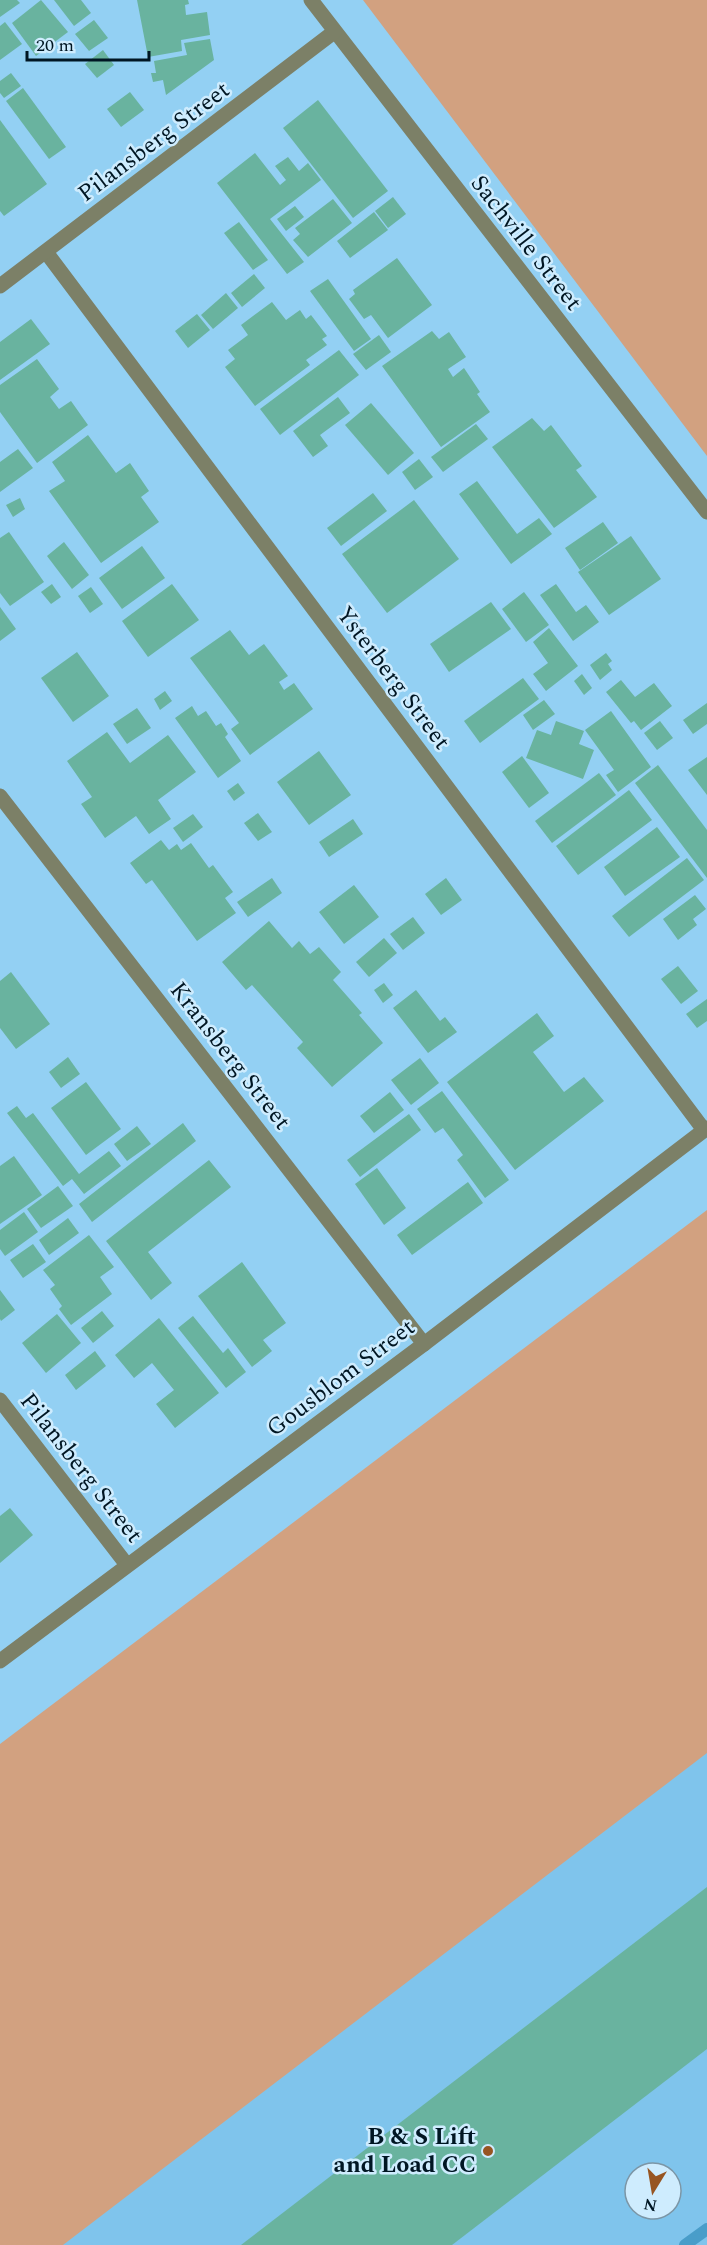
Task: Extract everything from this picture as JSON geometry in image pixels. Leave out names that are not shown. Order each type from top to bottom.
[{"type":"street","name":"Sachville Street","points":[[311,0],[334,33],[707,512]]},
{"type":"street","name":"Pilansberg Street","points":[[0,286],[334,33]]},
{"type":"street","name":"Ysterberg Street","points":[[46,252],[706,1129]]},
{"type":"street","name":"Kransberg Street","points":[[0,796],[424,1344]]},
{"type":"street","name":"Gousblom Street","points":[[0,1661],[424,1344],[706,1129]]},
{"type":"street","name":"Pilansberg Street","points":[[0,1400],[127,1564]]},
{"type":"shaded area","points":[[363,0],[707,0],[707,456]]},
{"type":"shaded area","points":[[707,1210],[707,1753],[63,2245],[0,2245],[0,1744]]},
{"type":"shaded area","points":[[707,1737],[707,2245],[31,2245]]},
{"type":"building","points":[[0,0],[17,0],[20,3],[0,17]]},
{"type":"building","points":[[41,0],[68,32],[36,56],[12,23]]},
{"type":"building","points":[[54,0],[81,0],[91,13],[74,26]]},
{"type":"building","points":[[137,0],[188,0],[189,4],[185,5],[186,15],[207,12],[210,35],[181,40],[182,51],[148,57]]},
{"type":"building","points":[[94,20],[108,38],[89,51],[75,34]]},
{"type":"building","points":[[5,22],[22,44],[0,60],[0,26]]},
{"type":"building","points":[[210,39],[214,60],[166,95],[163,80],[153,82],[151,73],[156,73],[154,61],[187,55],[184,43]]},
{"type":"building","points":[[103,50],[114,65],[97,78],[85,64]]},
{"type":"building","points":[[11,73],[21,86],[4,98],[0,93],[0,81]]},
{"type":"building","points":[[23,88],[66,147],[49,159],[6,101]]},
{"type":"building","points":[[130,92],[144,110],[121,127],[107,109]]},
{"type":"building","points":[[318,100],[388,191],[353,218],[283,128]]},
{"type":"building","points":[[0,120],[47,184],[4,216],[0,211]]},
{"type":"building","points":[[255,153],[280,185],[286,180],[275,166],[288,157],[299,171],[308,163],[321,180],[270,219],[304,262],[287,274],[217,183]]},
{"type":"building","points":[[393,197],[406,214],[388,228],[375,211]]},
{"type":"building","points":[[333,199],[352,223],[308,257],[293,240],[300,234],[295,228]]},
{"type":"building","points":[[295,206],[304,217],[286,231],[277,219]]},
{"type":"building","points":[[374,212],[388,230],[350,258],[337,241]]},
{"type":"building","points":[[239,222],[268,260],[253,270],[224,233]]},
{"type":"building","points":[[397,258],[432,305],[388,338],[371,315],[364,319],[349,299],[355,294],[353,290]]},
{"type":"building","points":[[254,274],[265,288],[242,307],[231,293]]},
{"type":"building","points":[[328,279],[371,339],[354,351],[310,291]]},
{"type":"building","points":[[226,293],[238,308],[213,329],[201,315]]},
{"type":"building","points":[[272,302],[286,320],[300,310],[306,319],[311,315],[327,336],[322,339],[327,345],[306,360],[310,365],[255,406],[225,367],[235,359],[228,350],[248,335],[241,325]]},
{"type":"building","points":[[197,314],[210,330],[188,348],[175,331]]},
{"type":"building","points":[[31,319],[50,344],[0,380],[0,342]]},
{"type":"building","points":[[432,331],[439,339],[449,332],[466,357],[448,369],[453,377],[464,368],[480,392],[477,394],[490,412],[441,447],[382,366]]},
{"type":"building","points":[[379,335],[391,352],[366,370],[353,354]]},
{"type":"building","points":[[339,350],[359,375],[280,435],[260,409]]},
{"type":"building","points":[[37,359],[59,389],[50,397],[59,409],[71,401],[88,425],[37,463],[0,412],[0,385]]},
{"type":"building","points":[[338,397],[350,413],[320,435],[328,446],[313,457],[293,431]]},
{"type":"building","points":[[371,403],[414,453],[388,475],[345,425]]},
{"type":"building","points":[[532,418],[544,431],[551,425],[582,466],[576,470],[597,497],[554,528],[492,447]]},
{"type":"building","points":[[476,424],[488,439],[443,472],[431,457]]},
{"type":"building","points":[[88,435],[116,473],[130,463],[149,491],[141,497],[159,522],[101,563],[49,491],[65,481],[52,462]]},
{"type":"building","points":[[18,449],[33,468],[0,492],[0,462]]},
{"type":"building","points":[[419,459],[433,477],[415,490],[402,472]]},
{"type":"building","points":[[477,481],[517,534],[539,518],[552,534],[511,564],[459,494]]},
{"type":"building","points":[[373,493],[387,511],[341,546],[327,528]]},
{"type":"building","points":[[20,498],[25,509],[13,517],[6,505]]},
{"type":"building","points":[[414,500],[459,559],[387,613],[342,554]]},
{"type":"building","points":[[603,522],[618,543],[580,570],[565,548]]},
{"type":"building","points":[[9,532],[44,582],[10,606],[0,593],[0,538]]},
{"type":"building","points":[[631,536],[661,579],[609,615],[578,572]]},
{"type":"building","points":[[64,542],[89,575],[72,589],[47,556]]},
{"type":"building","points":[[142,546],[165,578],[122,609],[99,578]]},
{"type":"building","points":[[52,584],[61,597],[51,604],[41,592]]},
{"type":"building","points":[[172,584],[199,620],[148,657],[122,621]]},
{"type":"building","points":[[556,584],[576,612],[586,605],[599,622],[573,641],[540,595]]},
{"type":"building","points":[[91,587],[103,604],[90,613],[78,596]]},
{"type":"building","points":[[524,592],[549,625],[526,642],[502,609]]},
{"type":"building","points":[[491,602],[511,629],[449,672],[430,644]]},
{"type":"building","points":[[0,607],[16,629],[0,641]]},
{"type":"building","points":[[549,628],[578,666],[546,691],[533,674],[548,663],[533,642]]},
{"type":"building","points":[[230,630],[249,655],[264,644],[288,676],[279,682],[284,690],[294,683],[313,709],[250,755],[231,729],[239,723],[190,658]]},
{"type":"building","points":[[77,652],[109,696],[73,722],[41,678]]},
{"type":"building","points":[[606,653],[612,661],[608,664],[612,670],[600,680],[590,665]]},
{"type":"building","points":[[582,674],[592,688],[584,695],[574,681]]},
{"type":"building","points":[[523,678],[539,699],[480,743],[464,721]]},
{"type":"building","points":[[621,680],[635,697],[654,683],[672,706],[641,730],[634,721],[631,723],[606,692]]},
{"type":"building","points":[[165,691],[172,701],[160,710],[154,699]]},
{"type":"building","points":[[544,700],[555,714],[533,730],[523,715]]},
{"type":"building","points":[[707,703],[707,724],[693,734],[683,720]]},
{"type":"building","points":[[192,706],[198,716],[206,711],[216,726],[221,723],[228,734],[225,737],[241,761],[218,778],[175,718]]},
{"type":"building","points":[[137,708],[151,728],[127,744],[113,724]]},
{"type":"building","points":[[611,711],[651,767],[618,792],[606,775],[614,770],[585,730]]},
{"type":"building","points":[[556,721],[584,731],[579,744],[594,750],[583,779],[526,758],[537,730],[551,735]]},
{"type":"building","points":[[660,721],[673,738],[657,750],[644,733]]},
{"type":"building","points":[[107,732],[130,763],[168,735],[196,772],[158,800],[171,819],[149,834],[136,816],[105,838],[81,804],[92,797],[67,761]]},
{"type":"building","points":[[319,751],[351,795],[309,825],[277,782]]},
{"type":"building","points":[[522,756],[549,793],[529,808],[502,772]]},
{"type":"building","points":[[707,757],[707,795],[688,770]]},
{"type":"building","points":[[658,765],[707,830],[707,878],[635,783]]},
{"type":"building","points":[[599,773],[616,795],[552,843],[535,821]]},
{"type":"building","points":[[238,783],[245,793],[234,801],[227,791]]},
{"type":"building","points":[[629,790],[652,820],[578,875],[556,846]]},
{"type":"building","points":[[258,813],[272,832],[258,841],[244,823]]},
{"type":"building","points":[[193,814],[203,827],[183,842],[173,828]]},
{"type":"building","points":[[353,819],[363,834],[329,857],[319,842]]},
{"type":"building","points":[[657,827],[680,857],[625,896],[604,867]]},
{"type":"building","points":[[161,840],[169,850],[177,844],[181,850],[191,843],[209,868],[213,865],[233,892],[225,898],[236,913],[197,941],[152,880],[146,884],[130,863]]},
{"type":"building","points":[[687,858],[704,880],[629,937],[612,916]]},
{"type":"building","points":[[272,878],[282,893],[248,917],[237,902]]},
{"type":"building","points":[[446,878],[462,900],[441,915],[425,894]]},
{"type":"building","points":[[354,885],[379,917],[344,944],[319,912]]},
{"type":"building","points":[[695,895],[706,909],[693,919],[697,925],[678,940],[663,919]]},
{"type":"building","points":[[413,917],[425,933],[403,950],[390,934]]},
{"type":"building","points":[[269,921],[292,948],[299,941],[310,954],[319,947],[341,972],[333,980],[362,1013],[359,1015],[383,1043],[332,1087],[297,1048],[303,1042],[252,985],[246,990],[222,962]]},
{"type":"building","points":[[384,938],[397,953],[369,977],[356,962]]},
{"type":"building","points":[[678,966],[698,991],[681,1004],[661,979]]},
{"type":"building","points":[[11,972],[50,1024],[16,1049],[0,1028],[0,981]]},
{"type":"building","points":[[384,983],[393,995],[383,1003],[374,990]]},
{"type":"building","points":[[416,990],[440,1021],[445,1017],[457,1032],[428,1053],[393,1008]]},
{"type":"building","points":[[707,999],[707,1021],[697,1028],[686,1014]]},
{"type":"building","points":[[537,1013],[554,1036],[533,1052],[564,1092],[584,1077],[604,1101],[515,1170],[447,1082]]},
{"type":"building","points":[[68,1057],[80,1074],[61,1088],[49,1072]]},
{"type":"building","points":[[420,1058],[439,1083],[411,1105],[391,1080]]},
{"type":"building","points":[[86,1082],[121,1129],[86,1155],[51,1108]]},
{"type":"building","points":[[442,1091],[509,1180],[485,1198],[457,1160],[463,1155],[443,1128],[435,1133],[417,1109]]},
{"type":"building","points":[[390,1092],[404,1110],[374,1133],[360,1116]]},
{"type":"building","points":[[17,1106],[26,1118],[33,1113],[79,1174],[109,1151],[121,1166],[84,1194],[72,1179],[63,1186],[7,1113]]},
{"type":"building","points":[[409,1114],[421,1130],[360,1177],[347,1160]]},
{"type":"building","points":[[183,1123],[196,1141],[92,1222],[79,1204]]},
{"type":"building","points":[[137,1126],[151,1144],[127,1161],[114,1144]]},
{"type":"building","points":[[14,1156],[42,1195],[0,1224],[0,1166]]},
{"type":"building","points":[[209,1160],[231,1187],[148,1252],[172,1283],[151,1300],[106,1241]]},
{"type":"building","points":[[377,1168],[406,1208],[384,1225],[355,1184]]},
{"type":"building","points":[[468,1182],[483,1203],[412,1255],[397,1235]]},
{"type":"building","points":[[58,1186],[73,1206],[41,1228],[27,1209]]},
{"type":"building","points":[[24,1212],[38,1232],[5,1256],[0,1249],[0,1230]]},
{"type":"building","points":[[68,1218],[79,1233],[49,1255],[39,1240]]},
{"type":"building","points":[[89,1235],[114,1267],[100,1277],[112,1294],[71,1325],[59,1309],[62,1306],[50,1289],[55,1285],[43,1270]]},
{"type":"building","points":[[33,1244],[46,1262],[23,1278],[10,1260]]},
{"type":"building","points":[[242,1262],[286,1323],[263,1340],[272,1351],[252,1367],[198,1296]]},
{"type":"building","points":[[0,1290],[15,1310],[1,1321],[0,1319]]},
{"type":"building","points":[[102,1311],[114,1326],[93,1343],[81,1328]]},
{"type":"building","points":[[57,1314],[81,1343],[46,1373],[22,1343]]},
{"type":"building","points":[[193,1316],[223,1353],[228,1348],[246,1372],[226,1388],[178,1328]]},
{"type":"building","points":[[159,1318],[219,1393],[175,1428],[156,1404],[174,1390],[152,1363],[134,1378],[115,1355]]},
{"type":"building","points":[[95,1351],[106,1366],[76,1390],[65,1375]]},
{"type":"building","points":[[10,1508],[33,1535],[0,1563],[0,1516]]},
{"type":"building","points":[[707,1887],[707,2049],[452,2245],[241,2245]]},
{"type":"waterway","points":[[685,2245],[707,2229]]},
{"type":"place","name":"B & S Lift and Load CC","points":[[488,2151]]}]
